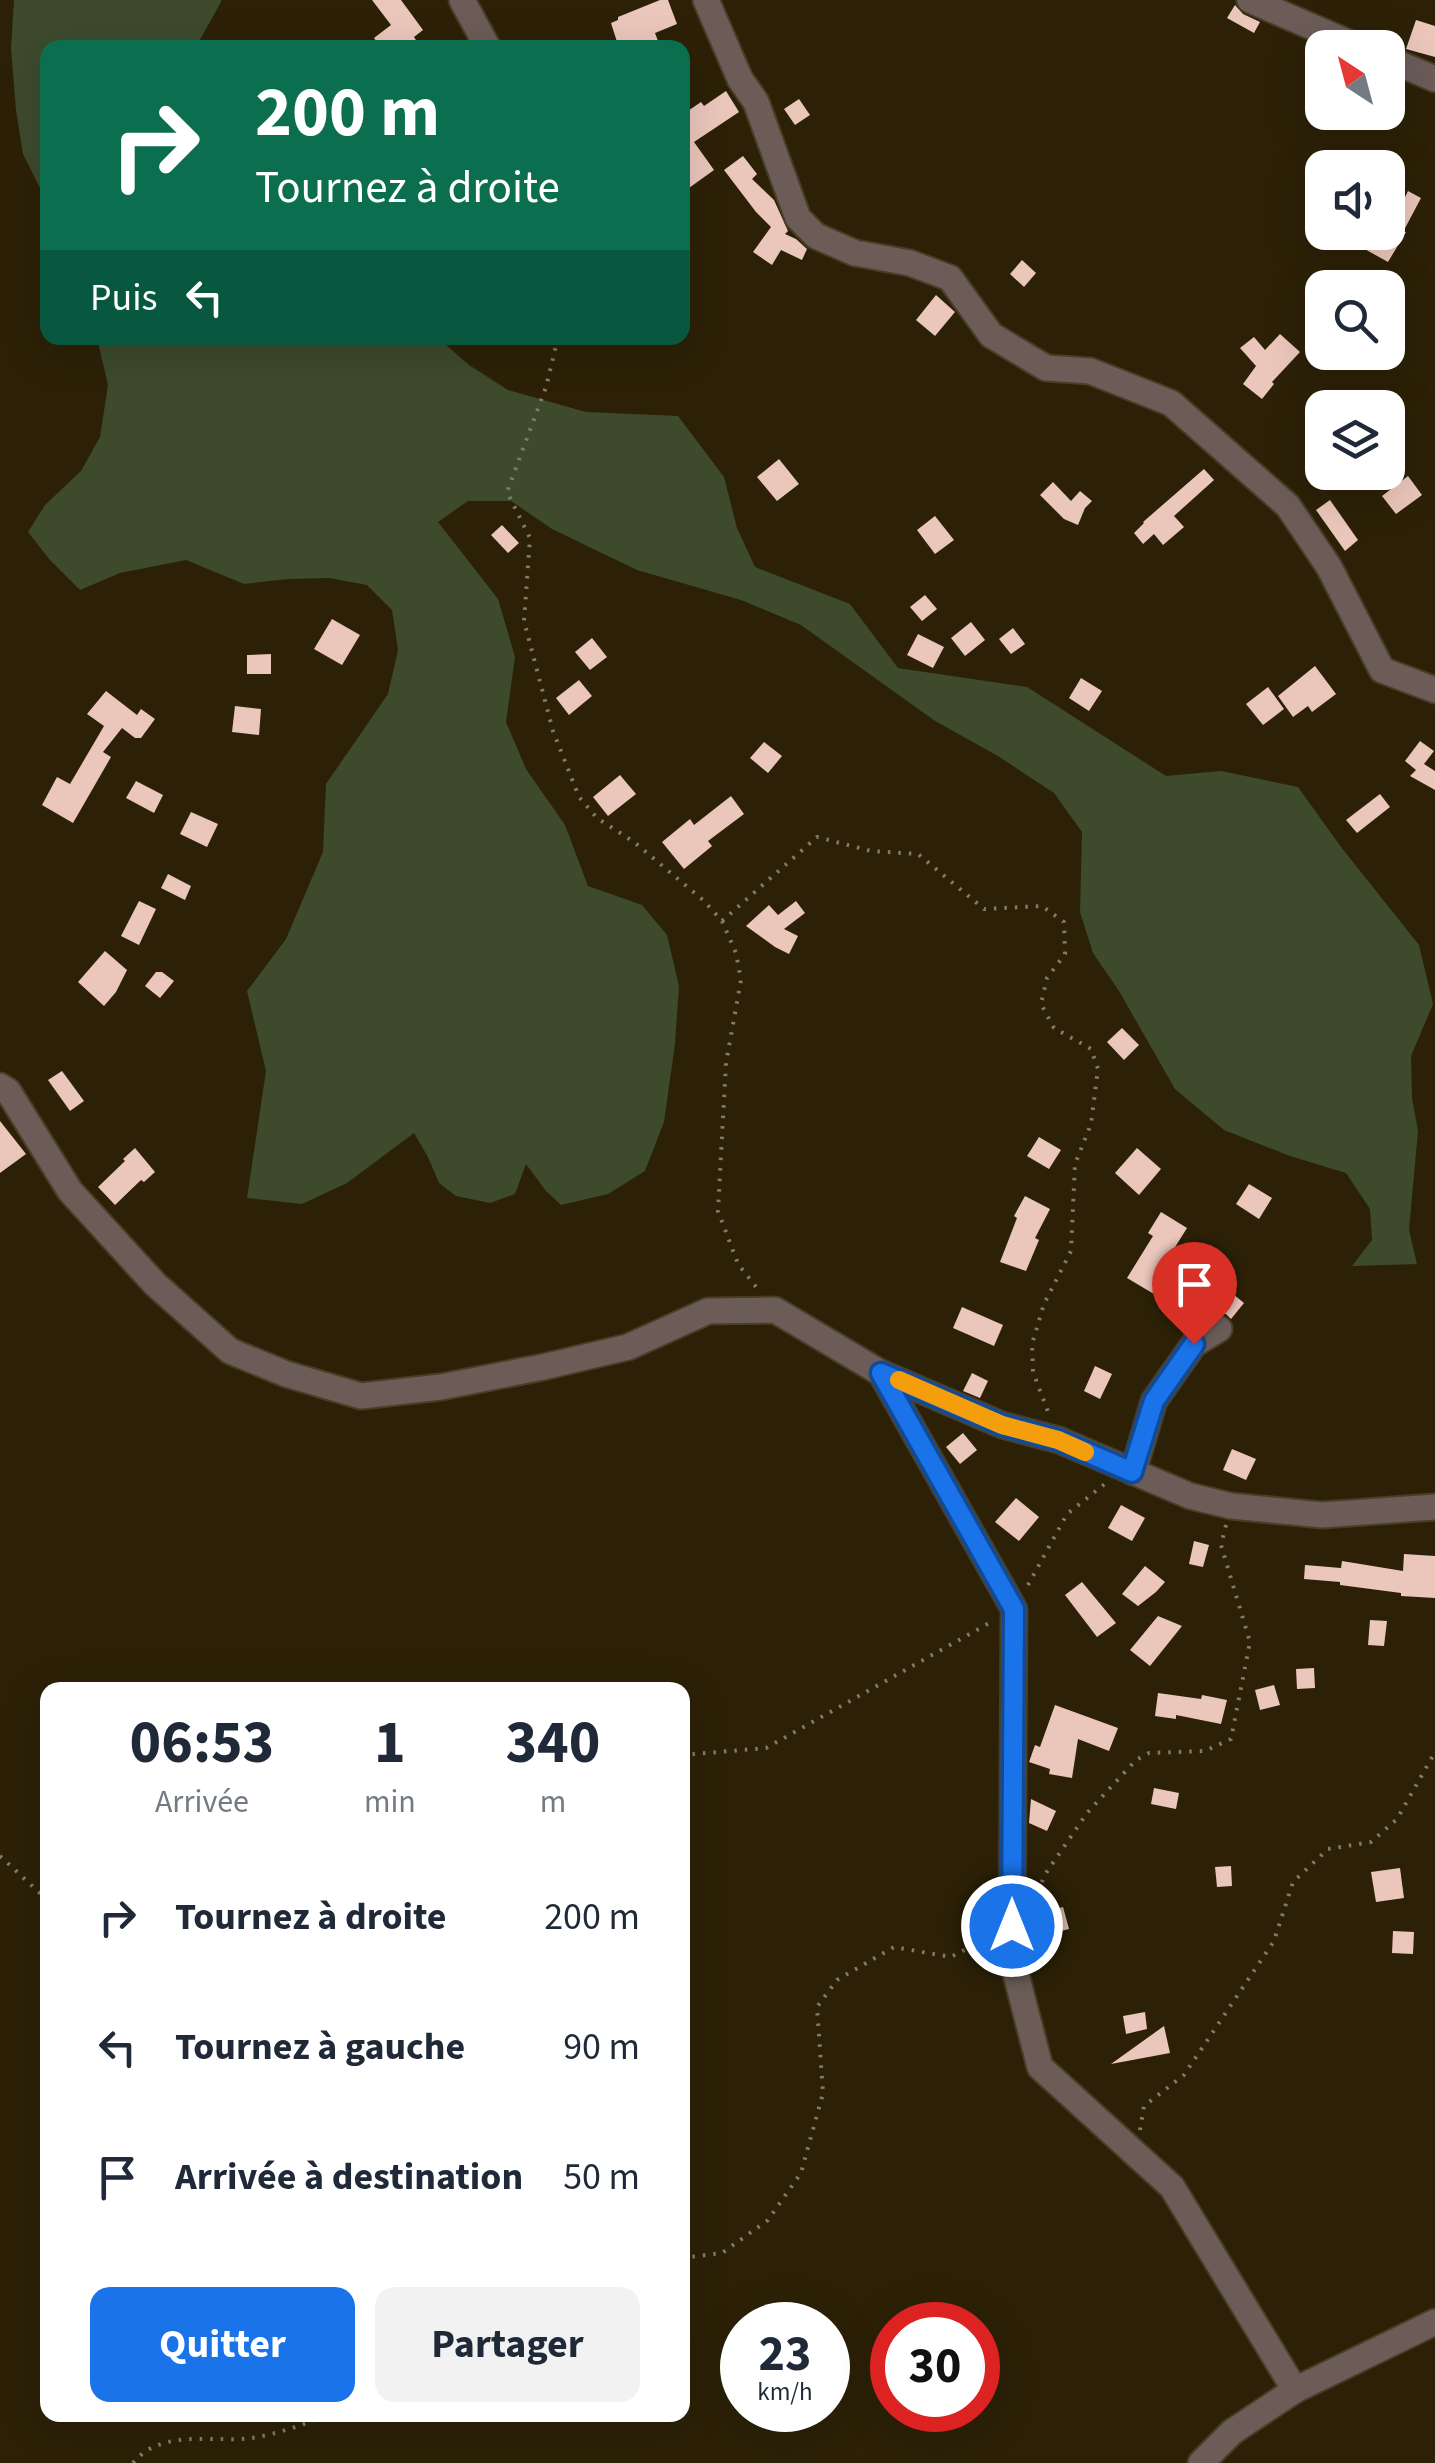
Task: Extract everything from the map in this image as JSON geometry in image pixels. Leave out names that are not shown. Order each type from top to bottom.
[{"type":"street","points":[[462,0],[484,40]]},
{"type":"street","points":[[706,0],[740,79],[756,102],[798,218],[816,236],[855,253],[910,264],[950,278],[991,335],[1046,368],[1090,371],[1171,403],[1288,506],[1329,567],[1382,670],[1435,690]]},
{"type":"street","points":[[1250,0],[1320,30]]},
{"type":"street","points":[[1405,66],[1435,79]]},
{"type":"street","points":[[0,1086],[8,1091],[70,1190],[155,1284],[230,1351],[286,1374],[361,1396],[441,1387],[628,1346],[708,1311],[775,1310],[881,1373],[1002,1425],[1058,1440],[1190,1496],[1231,1506],[1322,1516],[1435,1507]]},
{"type":"street","points":[[1132,1472],[1154,1401],[1194,1344],[1218,1328]]},
{"type":"street","points":[[881,1373],[1014,1609],[1012,1959],[1040,2068],[1172,2186],[1294,2390]]},
{"type":"street","points":[[1200,2463],[1232,2432],[1294,2390],[1435,2322]]},
{"type":"path","points":[[556,345],[546,387],[507,492],[530,538],[524,621],[553,732],[578,796],[597,818],[634,842],[704,900],[722,922],[736,952],[741,980],[726,1062],[718,1211],[738,1264],[775,1310]]},
{"type":"path","points":[[722,922],[817,837],[872,851],[918,854],[984,909],[1042,906],[1064,922],[1065,954],[1047,978],[1041,1004],[1054,1028],[1091,1049],[1098,1069],[1091,1124],[1075,1164],[1071,1251],[1044,1304],[1032,1344],[1033,1372],[1058,1440]]},
{"type":"path","points":[[690,1754],[766,1748],[1014,1609],[1067,1514],[1111,1479],[1132,1472]]},
{"type":"path","points":[[1136,2154],[1144,2106],[1184,2075],[1274,1941],[1293,1882],[1328,1849],[1371,1842],[1396,1819],[1435,1752]]},
{"type":"path","points":[[0,1856],[40,1892]]},
{"type":"path","points":[[133,2463],[162,2442],[252,2438],[310,2422]]},
{"type":"green space","points":[[14,0],[222,0],[200,40],[40,40],[40,188],[23,154],[11,49]]},
{"type":"green space","points":[[99,345],[446,345],[508,390],[586,412],[678,416],[724,477],[737,528],[755,567],[850,604],[898,668],[1027,687],[1166,776],[1221,771],[1298,787],[1419,945],[1433,1004],[1411,1056],[1418,1131],[1409,1230],[1417,1264],[1352,1266],[1372,1240],[1370,1209],[1346,1173],[1224,1130],[1175,1089],[1093,953],[1080,912],[1082,832],[1054,793],[935,721],[801,625],[741,600],[637,570],[552,529],[511,501],[468,501],[438,522],[498,599],[515,657],[506,722],[526,769],[565,825],[588,886],[642,905],[667,935],[679,986],[664,1122],[645,1171],[608,1194],[561,1205],[526,1164],[515,1194],[490,1203],[456,1196],[439,1183],[414,1133],[347,1183],[302,1204],[247,1198],[266,1071],[247,991],[286,939],[323,852],[326,784],[388,694],[398,650],[392,610],[367,585],[329,578],[244,584],[186,560],[120,573],[80,590],[28,532],[45,505],[81,471],[100,437],[108,385]]},
{"type":"building","points":[[372,0],[401,0],[423,30],[414,37],[416,40],[375,40],[391,25]]},
{"type":"building","points":[[668,0],[677,24],[655,33],[658,40],[616,40],[611,23]]},
{"type":"building","points":[[1235,5],[1260,22],[1254,33],[1227,18]]},
{"type":"building","points":[[1416,20],[1435,26],[1435,57],[1406,49]]},
{"type":"building","points":[[726,91],[739,112],[694,142],[714,170],[690,187],[690,110],[701,102],[704,106]]},
{"type":"building","points":[[799,99],[810,115],[795,125],[784,109]]},
{"type":"building","points":[[743,156],[757,174],[752,179],[774,200],[788,231],[785,234],[807,249],[802,260],[781,250],[772,265],[753,252],[771,227],[724,170]]},
{"type":"building","points":[[1408,191],[1421,198],[1405,228]]},
{"type":"building","points":[[1366,250],[1395,250],[1388,262]]},
{"type":"building","points":[[1022,260],[1036,273],[1024,287],[1010,274]]},
{"type":"building","points":[[936,295],[955,312],[935,336],[916,320]]},
{"type":"building","points":[[1280,334],[1300,352],[1262,399],[1243,384],[1256,366],[1240,348],[1254,337],[1265,350]]},
{"type":"building","points":[[779,459],[799,484],[777,501],[757,477]]},
{"type":"building","points":[[1204,469],[1214,480],[1174,516],[1184,527],[1163,545],[1154,534],[1143,544],[1134,533]]},
{"type":"building","points":[[1408,476],[1422,495],[1396,514],[1382,496],[1390,490],[1405,490]]},
{"type":"building","points":[[1053,482],[1071,501],[1080,491],[1092,501],[1078,525],[1064,519],[1040,495]]},
{"type":"building","points":[[1330,500],[1358,540],[1345,551],[1316,510]]},
{"type":"building","points":[[935,516],[954,540],[935,554],[917,530]]},
{"type":"building","points":[[502,525],[519,543],[508,553],[491,535]]},
{"type":"building","points":[[925,595],[937,609],[922,621],[910,607]]},
{"type":"building","points":[[332,619],[360,635],[342,665],[314,649]]},
{"type":"building","points":[[971,622],[985,640],[965,656],[951,638]]},
{"type":"building","points":[[1013,628],[1025,644],[1011,654],[999,639]]},
{"type":"building","points":[[918,634],[944,647],[933,668],[907,655]]},
{"type":"building","points":[[592,638],[607,657],[590,670],[575,652]]},
{"type":"building","points":[[271,654],[271,674],[247,674],[247,655]]},
{"type":"building","points":[[1315,666],[1336,694],[1312,712],[1308,706],[1293,717],[1278,696]]},
{"type":"building","points":[[1081,678],[1102,691],[1089,711],[1069,698]]},
{"type":"building","points":[[579,680],[592,696],[569,715],[556,698]]},
{"type":"building","points":[[1268,687],[1284,709],[1263,725],[1246,704]]},
{"type":"building","points":[[106,691],[137,715],[141,709],[155,719],[141,738],[122,728],[103,752],[111,757],[73,823],[42,805],[57,777],[70,784],[104,726],[87,714]]},
{"type":"building","points":[[235,706],[261,709],[259,735],[232,732]]},
{"type":"building","points":[[1420,741],[1434,751],[1424,764],[1435,771],[1435,790],[1410,776],[1416,770],[1405,761]]},
{"type":"building","points":[[764,742],[782,756],[768,773],[750,758]]},
{"type":"building","points":[[620,775],[636,794],[608,816],[593,797]]},
{"type":"building","points":[[136,781],[163,795],[154,813],[126,798]]},
{"type":"building","points":[[1380,794],[1390,807],[1357,833],[1346,820]]},
{"type":"building","points":[[731,796],[744,814],[708,841],[712,846],[684,869],[662,842],[690,819],[694,825]]},
{"type":"building","points":[[191,812],[218,824],[207,847],[180,834]]},
{"type":"building","points":[[168,874],[191,886],[185,900],[161,888]]},
{"type":"building","points":[[139,901],[156,909],[139,945],[121,936]]},
{"type":"building","points":[[796,901],[805,913],[784,929],[798,936],[789,954],[746,926],[769,905],[778,915]]},
{"type":"building","points":[[105,951],[127,970],[104,1006],[78,982]]},
{"type":"building","points":[[156,972],[174,981],[160,998],[145,986]]},
{"type":"building","points":[[1122,1028],[1139,1045],[1124,1060],[1107,1042]]},
{"type":"building","points":[[62,1071],[84,1101],[70,1111],[48,1080]]},
{"type":"building","points":[[0,1121],[26,1154],[0,1173]]},
{"type":"building","points":[[1039,1137],[1061,1150],[1049,1169],[1027,1156]]},
{"type":"building","points":[[135,1148],[155,1172],[115,1205],[98,1187]]},
{"type":"building","points":[[1137,1148],[1161,1169],[1139,1195],[1115,1173]]},
{"type":"building","points":[[1249,1184],[1272,1198],[1259,1219],[1236,1204]]},
{"type":"building","points":[[1025,1196],[1050,1209],[1035,1238],[1039,1240],[1026,1271],[1000,1262],[1017,1218],[1014,1216]]},
{"type":"building","points":[[1161,1212],[1187,1228],[1167,1260],[1178,1267],[1159,1297],[1127,1278],[1153,1236],[1148,1233]]},
{"type":"building","points":[[1228,1290],[1244,1303],[1231,1319],[1211,1310]]},
{"type":"building","points":[[962,1307],[1003,1325],[994,1346],[953,1328]]},
{"type":"building","points":[[1095,1366],[1112,1374],[1100,1399],[1084,1391]]},
{"type":"building","points":[[972,1373],[988,1381],[980,1398],[963,1391]]},
{"type":"building","points":[[963,1433],[977,1450],[960,1464],[946,1447]]},
{"type":"building","points":[[1232,1449],[1256,1459],[1246,1480],[1223,1470]]},
{"type":"building","points":[[1016,1498],[1039,1517],[1019,1541],[995,1522]]},
{"type":"building","points":[[1121,1505],[1145,1518],[1132,1541],[1108,1528]]},
{"type":"building","points":[[1194,1541],[1209,1545],[1203,1567],[1189,1564]]},
{"type":"building","points":[[1404,1554],[1435,1556],[1435,1598],[1304,1579],[1305,1565],[1341,1568],[1342,1561],[1403,1571]]},
{"type":"building","points":[[1145,1566],[1165,1582],[1138,1606],[1122,1594]]},
{"type":"building","points":[[1082,1582],[1116,1623],[1097,1637],[1065,1595]]},
{"type":"building","points":[[1158,1616],[1182,1626],[1150,1666],[1130,1650]]},
{"type":"building","points":[[1370,1620],[1387,1621],[1384,1646],[1368,1645]]},
{"type":"building","points":[[1314,1668],[1315,1688],[1297,1689],[1296,1669]]},
{"type":"building","points":[[1274,1685],[1280,1705],[1260,1710],[1255,1690]]},
{"type":"building","points":[[1158,1693],[1227,1700],[1221,1724],[1176,1715],[1176,1719],[1155,1716]]},
{"type":"building","points":[[1055,1705],[1118,1728],[1109,1751],[1078,1739],[1072,1778],[1049,1774],[1050,1769],[1029,1762],[1035,1745],[1040,1747]]},
{"type":"building","points":[[1154,1788],[1179,1793],[1176,1809],[1151,1804]]},
{"type":"building","points":[[1031,1799],[1056,1811],[1047,1831],[1029,1823]]},
{"type":"building","points":[[1231,1866],[1232,1886],[1217,1887],[1215,1867]]},
{"type":"building","points":[[1400,1868],[1404,1898],[1376,1902],[1371,1872]]},
{"type":"building","points":[[1063,1907],[1069,1929],[1045,1935],[1040,1913]]},
{"type":"building","points":[[1393,1931],[1414,1932],[1413,1954],[1392,1953]]},
{"type":"building","points":[[1145,2012],[1147,2029],[1126,2034],[1123,2016]]},
{"type":"building","points":[[1164,2026],[1170,2053],[1111,2064]]},
{"type":"slow traffic","points":[[899,1380],[1002,1425],[1058,1440],[1085,1452]]},
{"type":"route","points":[[1012,1926],[1014,1609],[881,1373],[1002,1425],[1058,1440],[1132,1472],[1154,1401],[1194,1344]]}]
